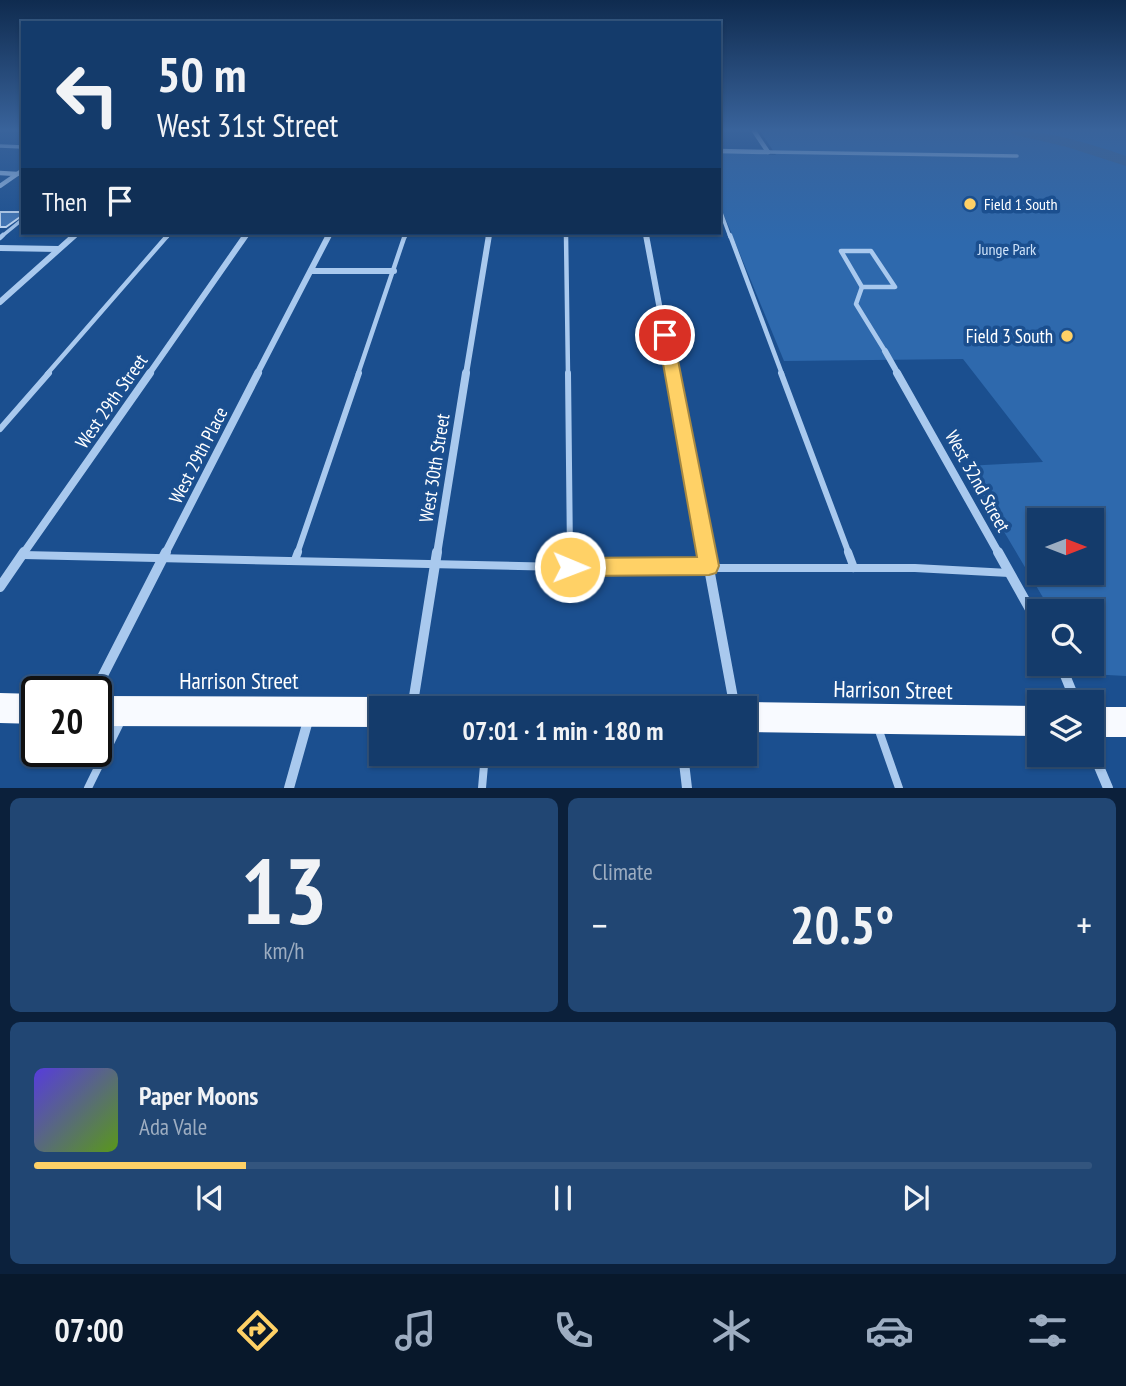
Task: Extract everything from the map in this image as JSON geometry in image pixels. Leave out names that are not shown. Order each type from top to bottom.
[{"type":"highway","points":[[0,708],[21,709]]},
{"type":"highway","name":"Harrison Street","points":[[112,711],[369,712]]},
{"type":"highway","name":"Harrison Street","points":[[757,717],[1027,722]]},
{"type":"highway","points":[[1104,722],[1126,722]]},
{"type":"street","points":[[0,173],[20,172]]},
{"type":"street","points":[[0,186],[20,172]]},
{"type":"street","points":[[0,302],[75,235]]},
{"type":"street","name":"West 29th Street","points":[[0,587],[247,235]]},
{"type":"street","name":"West 29th Place","points":[[103,676],[329,235]]},
{"type":"street","name":"West 30th Street","points":[[414,696],[489,235]]},
{"type":"street","points":[[646,235],[733,696]]},
{"type":"street","points":[[0,248],[59,249]]},
{"type":"street","points":[[311,271],[394,271]]},
{"type":"street","name":"West 32nd Street","points":[[885,351],[1027,604]]},
{"type":"street","points":[[289,788],[310,711]]},
{"type":"street","points":[[684,766],[687,788]]},
{"type":"street","points":[[1099,767],[1108,788]]},
{"type":"lane","points":[[721,212],[855,568]]},
{"type":"lane","points":[[0,237],[21,221]]},
{"type":"lane","points":[[0,429],[168,235]]},
{"type":"lane","points":[[295,560],[406,235]]},
{"type":"lane","points":[[566,235],[570,567]]},
{"type":"lane","points":[[862,287],[895,287],[871,251],[841,251],[862,287],[856,304],[885,351]]},
{"type":"lane","points":[[23,555],[570,567],[977,570],[1009,573]]},
{"type":"lane","points":[[89,788],[126,711]]},
{"type":"lane","points":[[875,719],[899,788]]},
{"type":"lane","points":[[482,788],[484,766]]},
{"type":"green space","name":"Junge Park","points":[[721,168],[1126,168],[1126,676],[1104,675],[1104,599],[1044,599],[1036,585],[1104,585],[1104,508],[1027,508],[1027,571],[965,466],[1043,462],[963,359],[784,361],[721,208]]},
{"type":"building","points":[[0,212],[21,212],[21,216],[6,227],[0,227]]},
{"type":"place","name":"Field 1 South","points":[[970,204]]},
{"type":"place","name":"Field 3 South","points":[[1067,336]]},
{"type":"route","points":[[570,567],[709,566],[665,335]]}]
